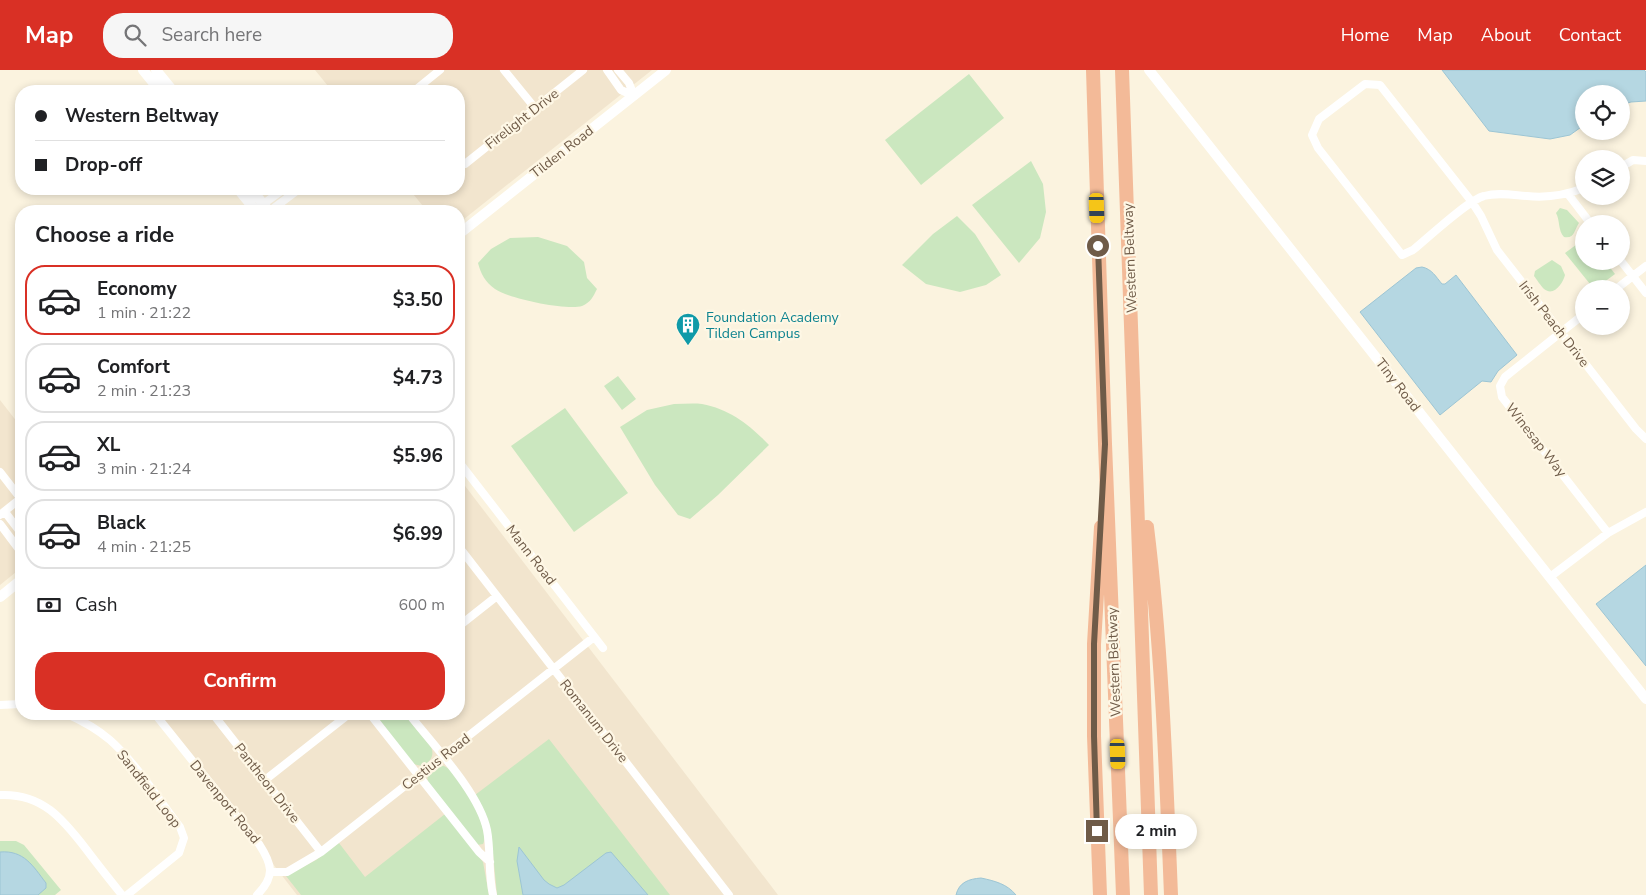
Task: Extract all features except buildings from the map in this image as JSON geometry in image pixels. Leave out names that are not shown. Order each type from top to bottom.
[{"type":"highway","name":"Western Beltway","points":[[1093,70],[1105,444],[1123,895]]},
{"type":"highway","name":"Western Beltway","points":[[1122,70],[1151,895]]},
{"type":"highway","points":[[1136,432],[1155,590],[1162,679],[1171,895]]},
{"type":"highway","points":[[1100,895],[1094,736],[1094,644],[1105,444]]},
{"type":"street","points":[[143,70],[155,85]]},
{"type":"street","points":[[156,70],[168,85]]},
{"type":"street","points":[[421,85],[440,70]]},
{"type":"street","points":[[504,70],[535,108]]},
{"type":"street","name":"Firelight Drive","points":[[465,164],[583,70]]},
{"type":"street","points":[[607,70],[622,90],[634,96]]},
{"type":"street","name":"Tilden Road","points":[[465,229],[666,70]]},
{"type":"street","name":"Tiny Road","points":[[1150,70],[1646,699]]},
{"type":"street","points":[[612,78],[619,71],[629,83],[634,96]]},
{"type":"street","name":"Irish Peach Drive","points":[[1472,202],[1413,250],[1402,255],[1318,148],[1312,134],[1319,119],[1365,84],[1380,85],[1472,202],[1482,216],[1497,250],[1636,430],[1646,439]]},
{"type":"street","points":[[1630,162],[1633,160],[1646,161]]},
{"type":"street","points":[[1472,202],[1484,196],[1502,194],[1530,196],[1568,194],[1575,191]]},
{"type":"street","points":[[1568,194],[1584,215]]},
{"type":"street","points":[[245,195],[257,205]]},
{"type":"street","points":[[268,205],[278,195]]},
{"type":"street","points":[[272,205],[289,195]]},
{"type":"street","points":[[1628,280],[1646,266]]},
{"type":"street","points":[[1628,270],[1646,293]]},
{"type":"street","name":"Winesap Way","points":[[1575,321],[1505,377],[1500,386],[1502,397],[1608,533]]},
{"type":"street","name":"Mann Road","points":[[465,470],[603,648]]},
{"type":"street","points":[[0,472],[15,491]]},
{"type":"street","points":[[15,503],[2,513],[15,526]]},
{"type":"street","points":[[1550,577],[1608,533],[1646,512]]},
{"type":"street","points":[[0,524],[15,544]]},
{"type":"street","points":[[9,536],[15,533]]},
{"type":"street","name":"Romanum Drive","points":[[465,555],[729,895]]},
{"type":"street","points":[[0,597],[15,585]]},
{"type":"street","points":[[465,621],[497,596]]},
{"type":"street","name":"Cestius Road","points":[[270,872],[287,872],[321,852],[594,636]]},
{"type":"street","points":[[0,705],[15,704]]},
{"type":"street","name":"Sandfield Loop","points":[[80,720],[91,725],[125,755],[180,827],[184,838],[179,853],[127,895]]},
{"type":"street","name":"Davenport Road","points":[[160,720],[259,844],[267,856],[270,872]]},
{"type":"street","name":"Pantheon Drive","points":[[218,720],[321,852]]},
{"type":"street","points":[[265,780],[341,720]]},
{"type":"street","points":[[375,720],[479,852],[490,862]]},
{"type":"street","points":[[414,720],[468,790],[481,813],[487,830],[493,895]]},
{"type":"street","points":[[0,795],[27,798],[49,808],[64,820],[122,895]]},
{"type":"street","points":[[257,895],[269,879],[270,872]]},
{"type":"shaded area","points":[[315,70],[652,70],[465,218],[465,205],[422,205],[414,195],[465,195],[465,85],[327,85]]},
{"type":"shaded area","points":[[0,400],[15,419],[15,573],[0,585]]},
{"type":"shaded area","points":[[465,486],[778,895],[297,895],[162,720],[465,720]]},
{"type":"green space","points":[[969,74],[1004,118],[921,185],[885,140]]},
{"type":"green space","points":[[1031,161],[1043,184],[1046,212],[1040,238],[1019,263],[972,205]]},
{"type":"green space","points":[[1560,208],[1567,210],[1575,219],[1575,231],[1570,237],[1564,237],[1561,232],[1556,213]]},
{"type":"green space","points":[[957,216],[975,234],[1001,275],[986,285],[960,292],[926,284],[902,265],[933,234]]},
{"type":"green space","points":[[538,237],[567,246],[584,262],[587,278],[597,289],[588,303],[582,306],[564,307],[537,303],[502,293],[486,281],[478,263],[491,249],[510,238]]},
{"type":"green space","points":[[1575,246],[1575,265],[1565,253]]},
{"type":"green space","points":[[1552,260],[1561,266],[1565,275],[1558,288],[1548,291],[1544,289],[1534,276],[1535,271]]},
{"type":"green space","points":[[1579,270],[1612,270],[1615,274],[1607,280],[1587,280]]},
{"type":"green space","points":[[618,376],[636,399],[622,410],[604,386]]},
{"type":"green space","points":[[674,404],[702,404],[722,410],[739,419],[769,445],[718,495],[690,519],[678,515],[655,485],[620,427],[647,410]]},
{"type":"green space","points":[[565,408],[628,493],[574,532],[511,446]]},
{"type":"green space","points":[[378,720],[409,720],[431,747],[432,756],[427,763],[422,766],[413,764]]},
{"type":"green space","points":[[549,739],[670,895],[497,895],[492,843],[475,795]]},
{"type":"green space","points":[[438,766],[445,766],[452,772],[473,803],[483,827],[483,844],[477,845],[428,782],[429,772]]},
{"type":"green space","points":[[445,814],[483,862],[489,895],[301,895],[286,876],[316,860],[339,843],[365,877]]},
{"type":"green space","points":[[0,841],[16,841],[24,845],[61,890],[55,895],[0,895]]},
{"type":"water","points":[[1442,70],[1644,70],[1646,72],[1646,101],[1630,102],[1630,85],[1575,85],[1575,131],[1570,135],[1550,139],[1489,131]]},
{"type":"water","points":[[1422,267],[1431,271],[1442,284],[1445,284],[1456,275],[1517,355],[1498,371],[1491,382],[1482,381],[1440,415],[1360,312],[1416,268]]},
{"type":"water","points":[[1646,565],[1646,666],[1596,604]]},
{"type":"water","points":[[519,847],[544,880],[557,888],[564,885],[606,853],[611,852],[648,895],[523,895],[517,861]]},
{"type":"water","points":[[0,852],[22,856],[46,883],[46,888],[38,895],[0,895]]},
{"type":"water","points":[[981,878],[1005,886],[1016,895],[956,895],[962,884],[972,879]]},
{"type":"place","name":"Foundation Academy Tilden Campus","points":[[688,346]]},
{"type":"route","points":[[1097,831],[1094,644],[1105,444],[1098,246]]}]
